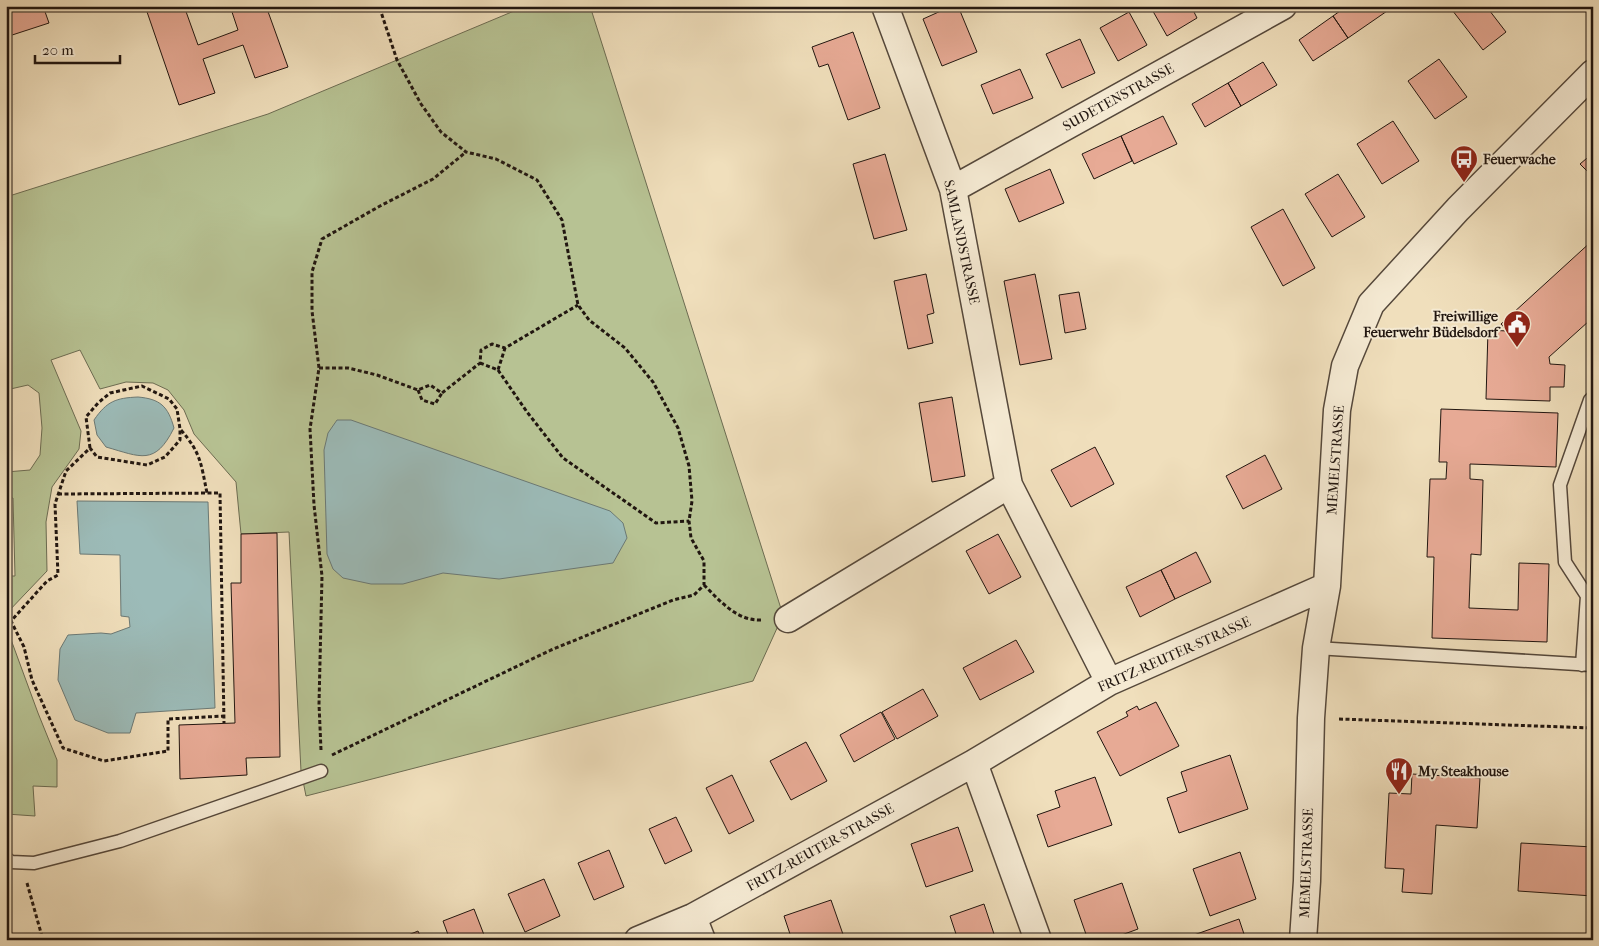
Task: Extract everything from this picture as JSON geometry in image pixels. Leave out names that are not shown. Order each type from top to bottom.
[{"type":"street","name":"SAMLANDSTRASSE","points":[[885,6],[953,188],[1009,485],[1109,682]]},
{"type":"street","name":"SUDETENSTRASSE","points":[[953,188],[1283,6]]},
{"type":"street","name":"MEMELSTRASSE","points":[[1303,940],[1307,881],[1311,718],[1316,648],[1327,586],[1336,410],[1345,366],[1371,304],[1458,209],[1593,74]]},
{"type":"street","points":[[788,619],[1009,485]]},
{"type":"street","name":"FRITZ-REUTER-STRASSE","points":[[638,940],[697,928],[1109,682],[1327,586]]},
{"type":"street","points":[[974,763],[1038,940]]},
{"type":"lane","points":[[1316,648],[1587,665],[1587,596],[1565,562],[1560,485],[1590,400],[1593,397]]},
{"type":"lane","points":[[6,858],[11,862],[34,862],[120,841],[321,771]]},
{"type":"path","points":[[378,6],[397,60],[421,104],[441,132],[466,152],[496,159],[537,180],[562,220],[578,305],[590,320],[625,348],[653,382],[678,428],[690,475],[692,501],[689,521],[691,538],[704,561],[704,585],[728,609],[754,620],[788,619]]},
{"type":"path","points":[[321,751],[319,704],[322,576],[314,505],[310,429],[319,368],[312,310],[312,272],[322,239],[433,179],[466,152]]},
{"type":"path","points":[[498,370],[504,348],[578,305]]},
{"type":"path","points":[[418,390],[422,400],[435,404],[442,393],[480,363],[481,350],[492,344],[504,348]]},
{"type":"path","points":[[480,363],[498,370],[526,412],[563,458],[656,523],[689,521]]},
{"type":"path","points":[[319,368],[348,368],[377,375],[418,390],[430,385],[442,393]]},
{"type":"path","points":[[142,386],[169,399],[177,409],[180,440],[165,457],[147,465],[97,457],[90,448],[86,417],[110,393],[142,386]]},
{"type":"path","points":[[180,429],[192,443],[199,456],[207,493]]},
{"type":"path","points":[[90,448],[66,471],[55,504],[58,575],[47,581],[12,621],[24,648],[32,680],[63,748],[104,761],[168,751],[168,720],[224,716]]},
{"type":"path","points":[[58,494],[220,493],[224,723]]},
{"type":"path","points":[[331,756],[551,650],[673,600],[694,595],[704,585]]},
{"type":"path","points":[[1311,718],[1593,728]]},
{"type":"path","points":[[22,862],[43,940]]},
{"type":"green space","points":[[526,6],[590,6],[783,615],[753,681],[306,796],[301,771],[289,532],[241,534],[236,482],[194,434],[184,410],[168,390],[153,383],[126,382],[100,389],[80,350],[51,360],[81,431],[79,449],[52,487],[46,522],[47,571],[6,614],[6,576],[15,576],[13,498],[6,498],[6,472],[30,470],[40,455],[42,428],[39,393],[28,385],[6,390],[6,197],[268,114]]},
{"type":"green space","points":[[6,626],[57,760],[57,787],[33,786],[35,816],[6,814]]},
{"type":"water","points":[[138,397],[152,400],[162,405],[169,414],[174,428],[160,448],[146,456],[129,454],[106,447],[97,435],[94,420],[103,409],[113,402],[124,398]]},
{"type":"water","points":[[337,420],[351,420],[610,511],[623,523],[627,538],[613,563],[499,579],[443,573],[403,584],[371,584],[343,578],[333,569],[327,554],[324,450],[328,433]]},
{"type":"water","points":[[77,501],[208,502],[215,708],[136,713],[130,733],[108,733],[75,720],[58,680],[60,649],[68,635],[111,634],[130,627],[129,617],[121,616],[120,555],[80,554]]},
{"type":"building","points":[[6,6],[43,6],[49,23],[6,37]]},
{"type":"building","points":[[145,6],[184,6],[198,45],[238,30],[230,6],[266,6],[288,67],[255,78],[243,45],[203,59],[215,93],[179,105]]},
{"type":"building","points":[[952,6],[958,6],[977,52],[942,66],[923,19]]},
{"type":"building","points":[[1150,6],[1191,6],[1197,18],[1167,36]]},
{"type":"building","points":[[1347,6],[1388,6],[1390,9],[1348,38],[1333,16]]},
{"type":"building","points":[[1449,6],[1486,6],[1506,32],[1483,50]]},
{"type":"building","points":[[1129,12],[1147,45],[1118,61],[1100,28]]},
{"type":"building","points":[[1333,16],[1348,38],[1313,61],[1299,40]]},
{"type":"building","points":[[853,32],[880,108],[848,120],[828,64],[819,67],[812,47]]},
{"type":"building","points":[[1080,39],[1095,73],[1062,88],[1046,54]]},
{"type":"building","points":[[1439,59],[1467,97],[1435,119],[1408,81]]},
{"type":"building","points":[[1263,62],[1277,85],[1241,106],[1228,83]]},
{"type":"building","points":[[1020,69],[1033,98],[993,114],[981,85]]},
{"type":"building","points":[[1228,83],[1241,106],[1205,127],[1192,104]]},
{"type":"building","points":[[1163,116],[1177,144],[1134,164],[1121,136]]},
{"type":"building","points":[[1393,121],[1419,161],[1382,184],[1357,144]]},
{"type":"building","points":[[1121,136],[1132,161],[1094,179],[1082,154]]},
{"type":"building","points":[[1593,153],[1593,177],[1580,164]]},
{"type":"building","points":[[885,154],[907,230],[874,239],[853,164]]},
{"type":"building","points":[[1050,169],[1064,203],[1019,222],[1005,189]]},
{"type":"building","points":[[1338,174],[1365,217],[1332,237],[1305,194]]},
{"type":"building","points":[[1283,209],[1315,268],[1283,286],[1251,227]]},
{"type":"building","points":[[1593,240],[1593,325],[1589,321],[1549,357],[1550,364],[1565,365],[1564,387],[1550,387],[1550,401],[1486,399],[1488,330],[1507,331],[1501,324]]},
{"type":"building","points":[[926,274],[934,313],[927,315],[933,343],[908,349],[894,281]]},
{"type":"building","points":[[1035,274],[1052,359],[1020,365],[1004,281]]},
{"type":"building","points":[[1079,292],[1086,329],[1065,333],[1059,295]]},
{"type":"building","points":[[952,397],[965,476],[932,482],[919,403]]},
{"type":"building","points":[[1441,409],[1558,413],[1556,467],[1470,464],[1470,479],[1483,480],[1481,555],[1471,554],[1469,608],[1518,610],[1519,563],[1549,564],[1547,642],[1432,638],[1434,557],[1427,557],[1430,479],[1446,479],[1447,462],[1439,462]]},
{"type":"building","points":[[1095,447],[1114,484],[1071,507],[1051,470]]},
{"type":"building","points":[[1265,455],[1282,489],[1243,509],[1226,476]]},
{"type":"building","points":[[277,533],[280,757],[246,758],[247,775],[180,779],[179,725],[235,723],[231,583],[241,583],[241,534]]},
{"type":"building","points":[[998,534],[1021,577],[989,594],[966,551]]},
{"type":"building","points":[[1196,552],[1211,582],[1175,599],[1161,570]]},
{"type":"building","points":[[1161,570],[1175,599],[1140,617],[1126,587]]},
{"type":"building","points":[[1016,640],[1034,672],[980,700],[963,668]]},
{"type":"building","points":[[923,689],[938,716],[897,739],[882,712]]},
{"type":"building","points":[[1156,702],[1179,746],[1120,776],[1097,732],[1128,716],[1126,712],[1137,706],[1139,710]]},
{"type":"building","points":[[881,712],[895,739],[854,762],[840,735]]},
{"type":"building","points":[[806,742],[827,781],[791,800],[770,761]]},
{"type":"building","points":[[1230,755],[1248,809],[1179,833],[1167,798],[1187,791],[1181,772]]},
{"type":"building","points":[[1412,774],[1480,778],[1477,828],[1436,825],[1432,894],[1402,892],[1404,869],[1385,868],[1389,793],[1411,794]]},
{"type":"building","points":[[732,775],[754,821],[729,834],[706,788]]},
{"type":"building","points":[[1095,777],[1112,825],[1048,847],[1037,815],[1060,807],[1055,791]]},
{"type":"building","points":[[676,817],[692,851],[665,864],[649,829]]},
{"type":"building","points":[[958,827],[973,871],[926,887],[911,844]]},
{"type":"building","points":[[1521,843],[1593,847],[1593,896],[1518,891]]},
{"type":"building","points":[[609,850],[624,887],[594,900],[578,863]]},
{"type":"building","points":[[1240,852],[1256,899],[1210,916],[1193,869]]},
{"type":"building","points":[[544,879],[560,916],[525,932],[508,894]]},
{"type":"building","points":[[1122,883],[1138,929],[1108,940],[1088,940],[1074,900]]},
{"type":"building","points":[[831,900],[845,940],[792,940],[784,916]]},
{"type":"building","points":[[984,904],[996,940],[958,940],[950,916]]},
{"type":"building","points":[[474,909],[486,940],[450,940],[443,921]]},
{"type":"building","points":[[1239,919],[1246,940],[1193,940],[1191,936]]},
{"type":"building","points":[[418,931],[422,940],[396,940]]},
{"type":"place","name":"Feuerwache","points":[[1464,183]]},
{"type":"place","name":"Freiwillige Feuerwehr Büdelsdorf","points":[[1517,348]]},
{"type":"place","name":"My Steakhouse","points":[[1399,795]]}]
